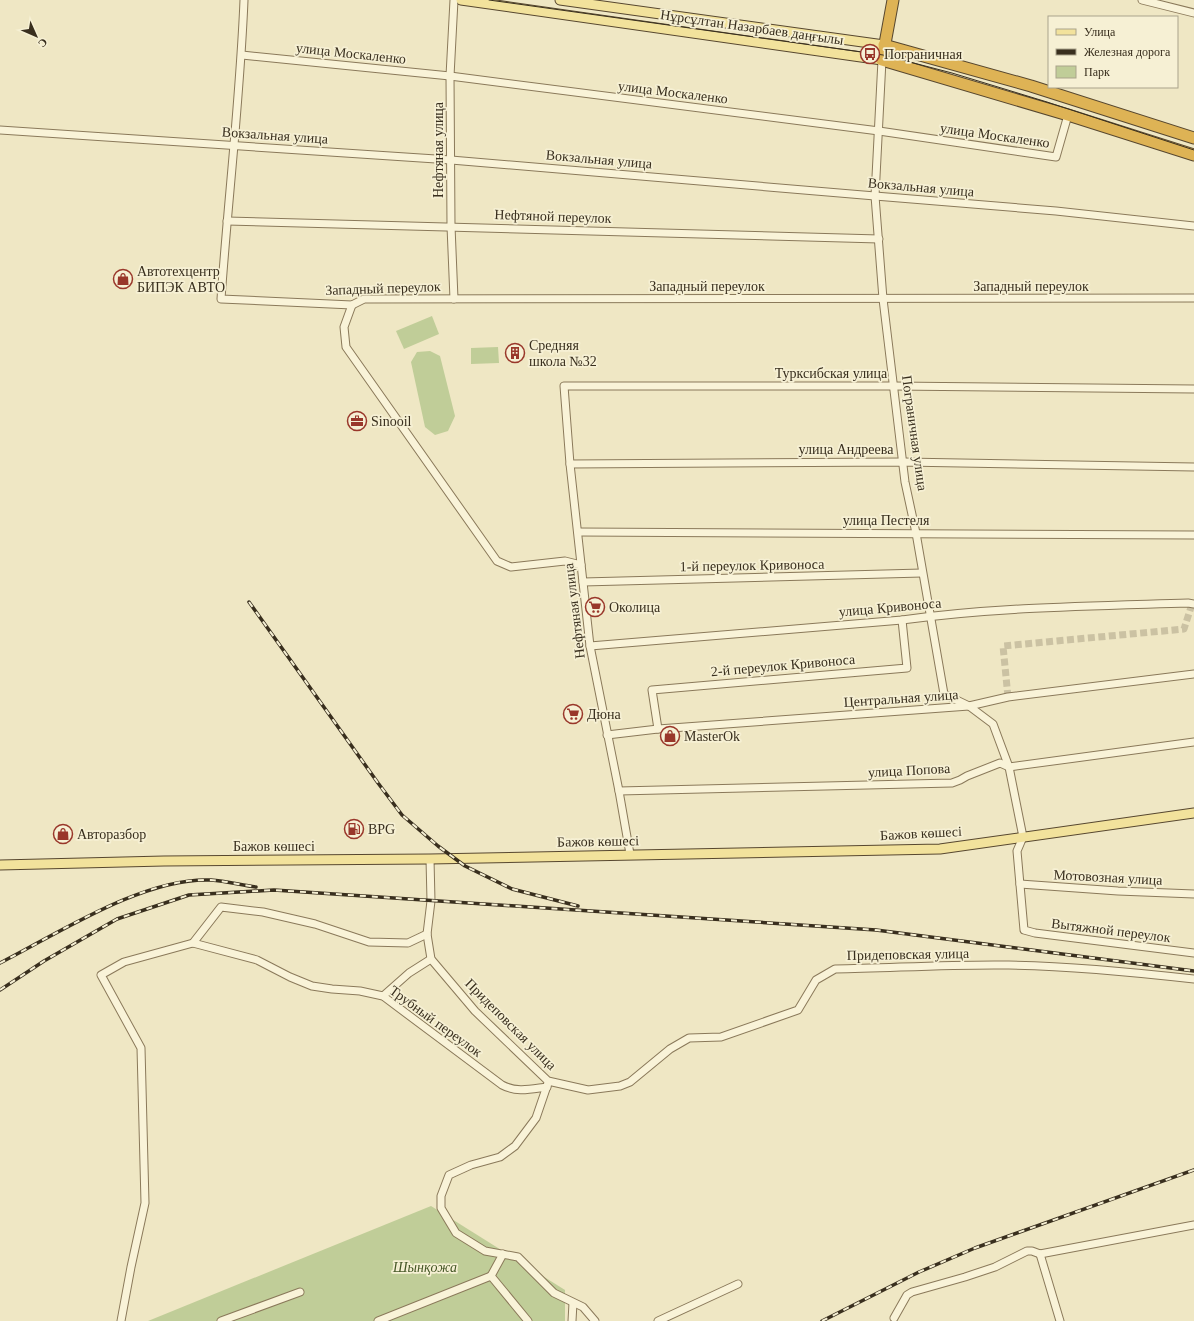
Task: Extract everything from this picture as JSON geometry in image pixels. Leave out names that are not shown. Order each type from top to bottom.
[{"type":"highway","name":"Пограничная улица","points":[[882,60],[893,0]]},
{"type":"highway","name":"Нұрсұлтан Назарбаев даңғылы","points":[[884,44],[1030,86],[1194,138]]},
{"type":"highway","name":"Нұрсұлтан Назарбаев даңғылы","points":[[882,60],[1068,115],[1194,155]]},
{"type":"main road","name":"Нұрсұлтан Назарбаев даңғылы","points":[[460,0],[882,60]]},
{"type":"main road","name":"Нұрсұлтан Назарбаев даңғылы","points":[[560,0],[884,44]]},
{"type":"main road","name":"Бажов көшесі","points":[[0,865],[164,861],[430,859],[940,849],[1194,813]]},
{"type":"street","points":[[227,221],[242,55],[244,0]]},
{"type":"street","name":"Нефтяная улица","points":[[454,0],[450,76],[451,226],[454,300]]},
{"type":"street","points":[[1142,0],[1194,14]]},
{"type":"street","name":"улица Москаленко","points":[[242,55],[450,76],[879,131],[1056,157],[1068,115]]},
{"type":"street","name":"Пограничная улица","points":[[882,60],[875,196],[883,299],[904,462],[905,482],[916,533],[944,694],[969,706],[992,724],[1009,767],[1023,837]]},
{"type":"street","name":"Вокзальная улица","points":[[0,130],[451,160],[1056,211],[1194,226]]},
{"type":"street","name":"Нефтяной переулок","points":[[227,221],[879,239]]},
{"type":"street","name":"Западный переулок","points":[[227,221],[221,299],[352,305],[364,299],[1194,298]]},
{"type":"street","points":[[352,305],[344,327],[346,347],[497,561],[511,567],[565,561],[581,565]]},
{"type":"street","name":"Нефтяная улица","points":[[564,386],[570,464],[590,646],[630,854]]},
{"type":"street","name":"Турксибская улица","points":[[564,386],[893,386],[1194,389]]},
{"type":"street","name":"улица Андреева","points":[[570,464],[904,462],[1194,467]]},
{"type":"street","name":"улица Пестеля","points":[[578,532],[1194,535]]},
{"type":"street","name":"1-й переулок Кривоноса","points":[[583,582],[922,573]]},
{"type":"street","name":"улица Кривоноса","points":[[590,646],[902,620],[931,616],[1057,607],[1194,604]]},
{"type":"street","name":"2-й переулок Кривоноса","points":[[658,729],[652,690],[907,668],[902,620]]},
{"type":"street","name":"Центральная улица","points":[[608,736],[658,729],[969,706],[1008,697],[1194,674]]},
{"type":"street","name":"улица Попова","points":[[619,791],[952,783],[1000,763],[1009,767],[1194,742]]},
{"type":"street","points":[[1020,884],[1017,851],[1023,837]]},
{"type":"street","points":[[383,996],[409,974],[431,959],[427,934],[431,901],[430,859]]},
{"type":"street","name":"Мотовозная улица","points":[[1020,884],[1118,891],[1194,894]]},
{"type":"street","name":"Вытяжной переулок","points":[[1020,884],[1024,930],[1035,933],[1194,953]]},
{"type":"street","points":[[121,1321],[145,1204],[141,1048],[101,975],[124,962],[193,943],[221,907],[263,912],[315,924],[369,942],[408,943],[427,934]]},
{"type":"street","name":"Трубный переулок","points":[[193,943],[257,960],[290,977],[312,986],[360,991],[383,996],[502,1086],[519,1091],[548,1084]]},
{"type":"street","name":"Придеповская улица","points":[[431,959],[475,1011],[548,1084],[588,1090],[620,1086],[630,1082],[670,1049],[689,1038],[721,1037],[798,1010],[816,980],[835,969],[1008,965],[1062,967],[1194,979]]},
{"type":"street","points":[[548,1084],[536,1118],[516,1146],[500,1157],[471,1165],[449,1175],[441,1196],[441,1208],[456,1233],[485,1251],[518,1257],[554,1293],[583,1307],[595,1321]]},
{"type":"street","points":[[894,1318],[907,1295],[912,1292],[965,1278],[996,1267],[1027,1251],[1040,1254],[1194,1225]]},
{"type":"street","points":[[378,1321],[491,1276],[503,1254]]},
{"type":"street","points":[[1040,1254],[1060,1321]]},
{"type":"street","points":[[491,1276],[528,1321]]},
{"type":"street","points":[[658,1321],[738,1284]]},
{"type":"street","points":[[221,1321],[300,1292]]},
{"type":"street","points":[[572,1321],[573,1303]]},
{"type":"green space","points":[[432,316],[439,334],[404,349],[396,331]]},
{"type":"green space","points":[[498,347],[499,363],[471,364],[471,348]]},
{"type":"green space","points":[[430,351],[440,356],[455,416],[448,431],[435,435],[425,427],[411,362],[417,352]]},
{"type":"green space","name":"Шынқожа","points":[[431,1206],[565,1290],[565,1321],[148,1321]]},
{"type":"tunnel","points":[[1008,697],[1003,646],[1184,629],[1192,604]]},
{"type":"tram line","points":[[489,0],[883,55],[952,73],[1047,102],[1194,150]]},
{"type":"railway","points":[[249,602],[402,815],[438,846],[465,866],[512,889],[578,906]]},
{"type":"railway","points":[[0,963],[102,909],[158,887],[185,881],[211,880],[256,887]]},
{"type":"railway","points":[[0,990],[44,961],[117,919],[189,895],[274,890],[876,930],[1194,971]]},
{"type":"railway","points":[[822,1321],[919,1272],[975,1248],[1194,1170]]},
{"type":"place","name":"Пограничная","points":[[870,54]]},
{"type":"place","name":"Автотехцентр БИПЭК АВТО","points":[[123,279]]},
{"type":"place","name":"Средняя школа №32","points":[[515,353]]},
{"type":"place","name":"Sinooil","points":[[357,421]]},
{"type":"place","name":"Околица","points":[[595,607]]},
{"type":"place","name":"Дюна","points":[[573,714]]},
{"type":"place","name":"MasterOk","points":[[670,736]]},
{"type":"place","name":"BPG","points":[[354,829]]},
{"type":"place","name":"Авторазбор","points":[[63,834]]}]
